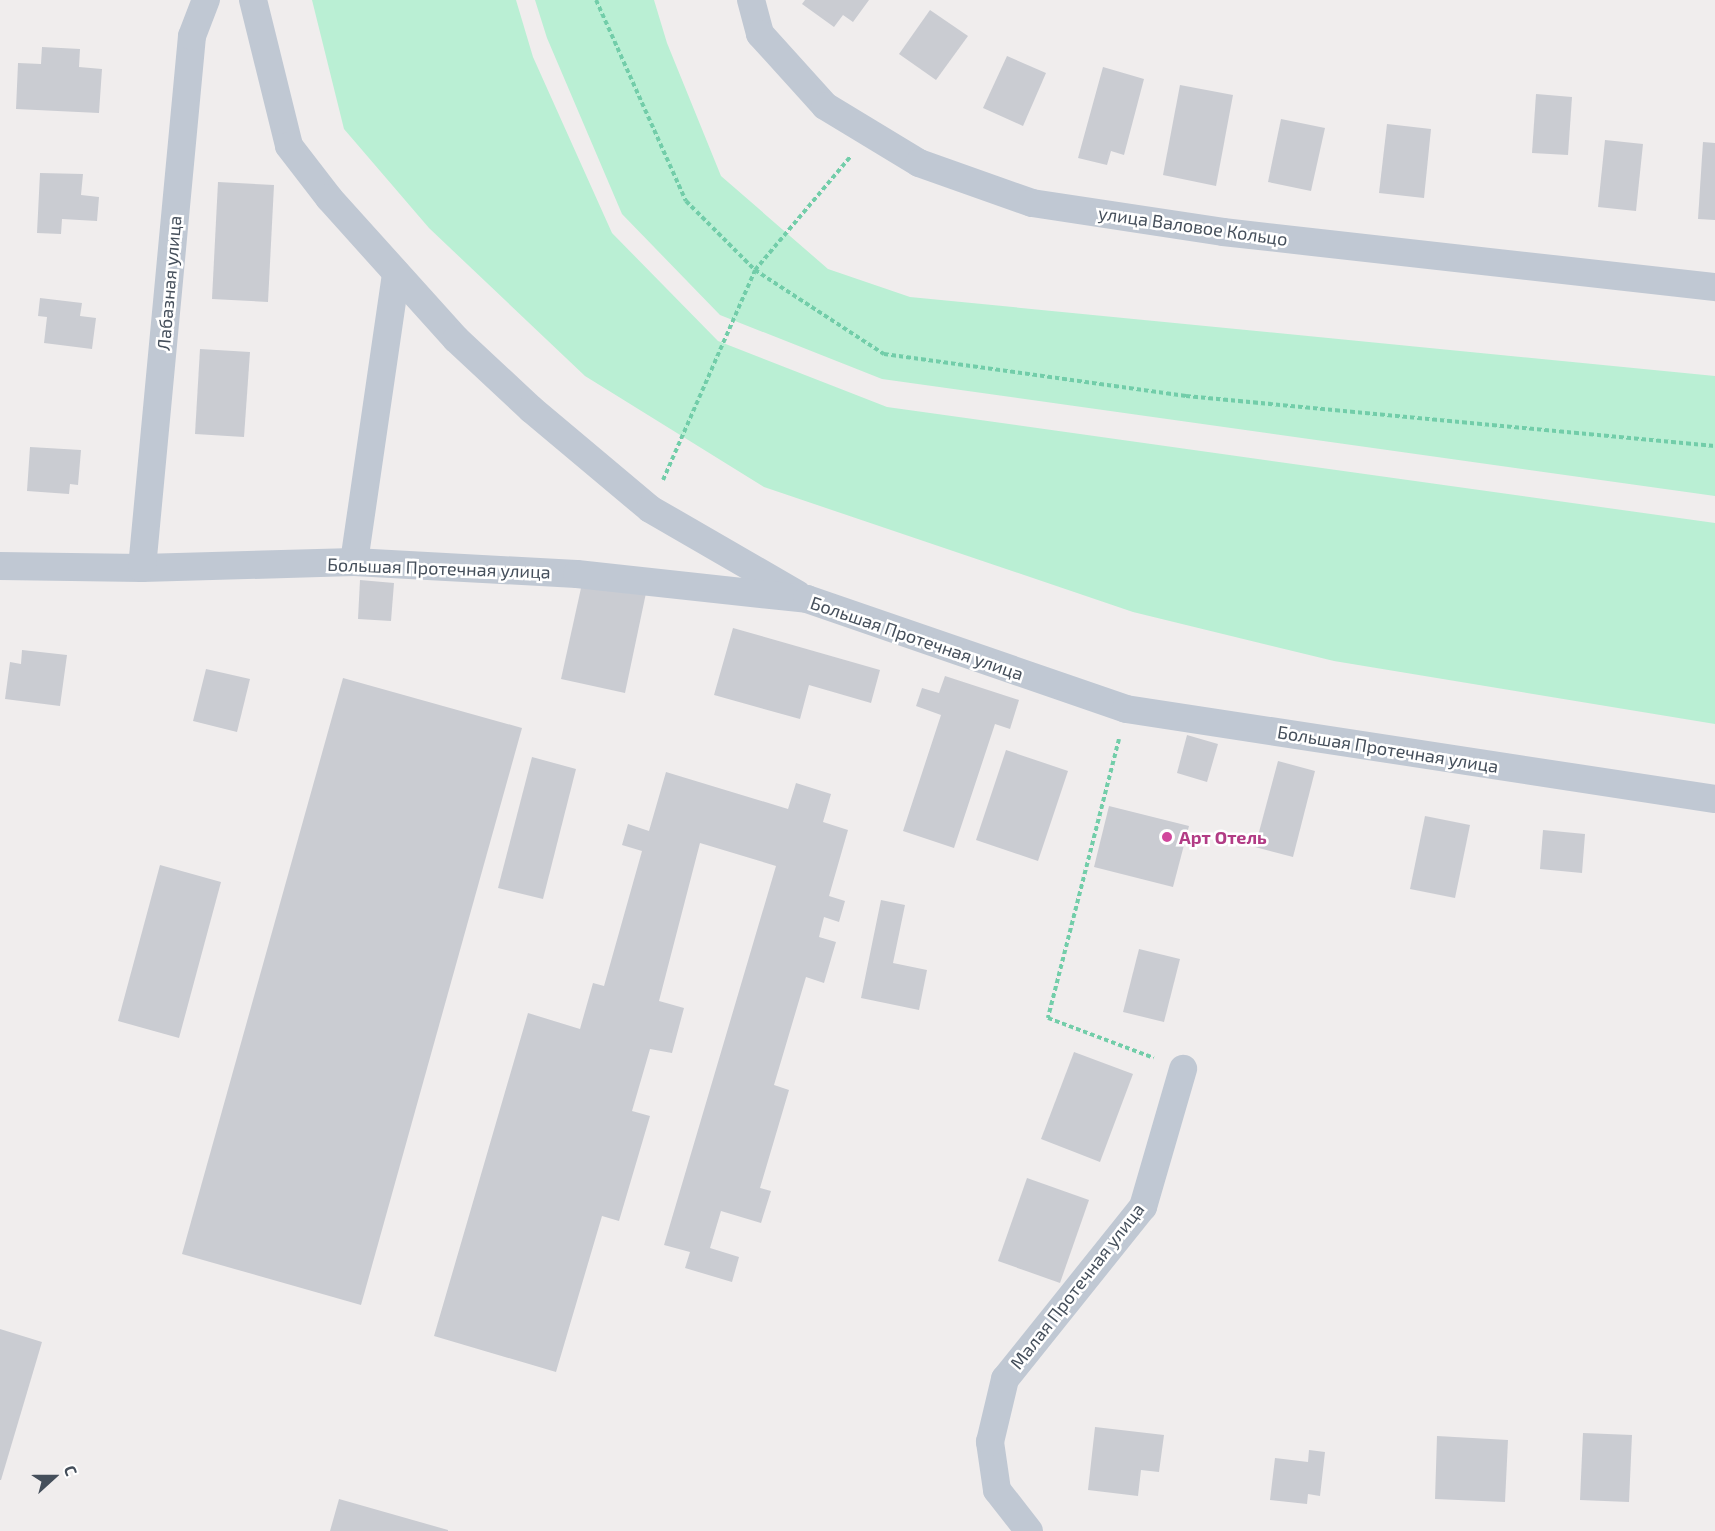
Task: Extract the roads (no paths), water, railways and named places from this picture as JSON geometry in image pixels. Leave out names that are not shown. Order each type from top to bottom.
[{"type":"street","name":"Лабазная улица","points":[[142,568],[192,36],[206,0]]},
{"type":"street","points":[[253,0],[289,146],[329,198],[456,339],[531,409],[650,509],[807,599]]},
{"type":"street","name":"улица Валовое Кольцо","points":[[751,0],[760,34],[825,106],[919,163],[1032,203],[1223,232],[1715,287]]},
{"type":"street","points":[[354,562],[396,273]]},
{"type":"street","name":"Большая Протечная улица","points":[[0,566],[142,568],[354,562],[577,574],[807,599],[1126,709],[1715,799]]},
{"type":"street","name":"Малая Протечная улица","points":[[1029,1531],[997,1490],[990,1442],[1005,1379],[1143,1207],[1183,1069]]},
{"type":"place","name":"Арт Отель","points":[[1167,837]]}]
